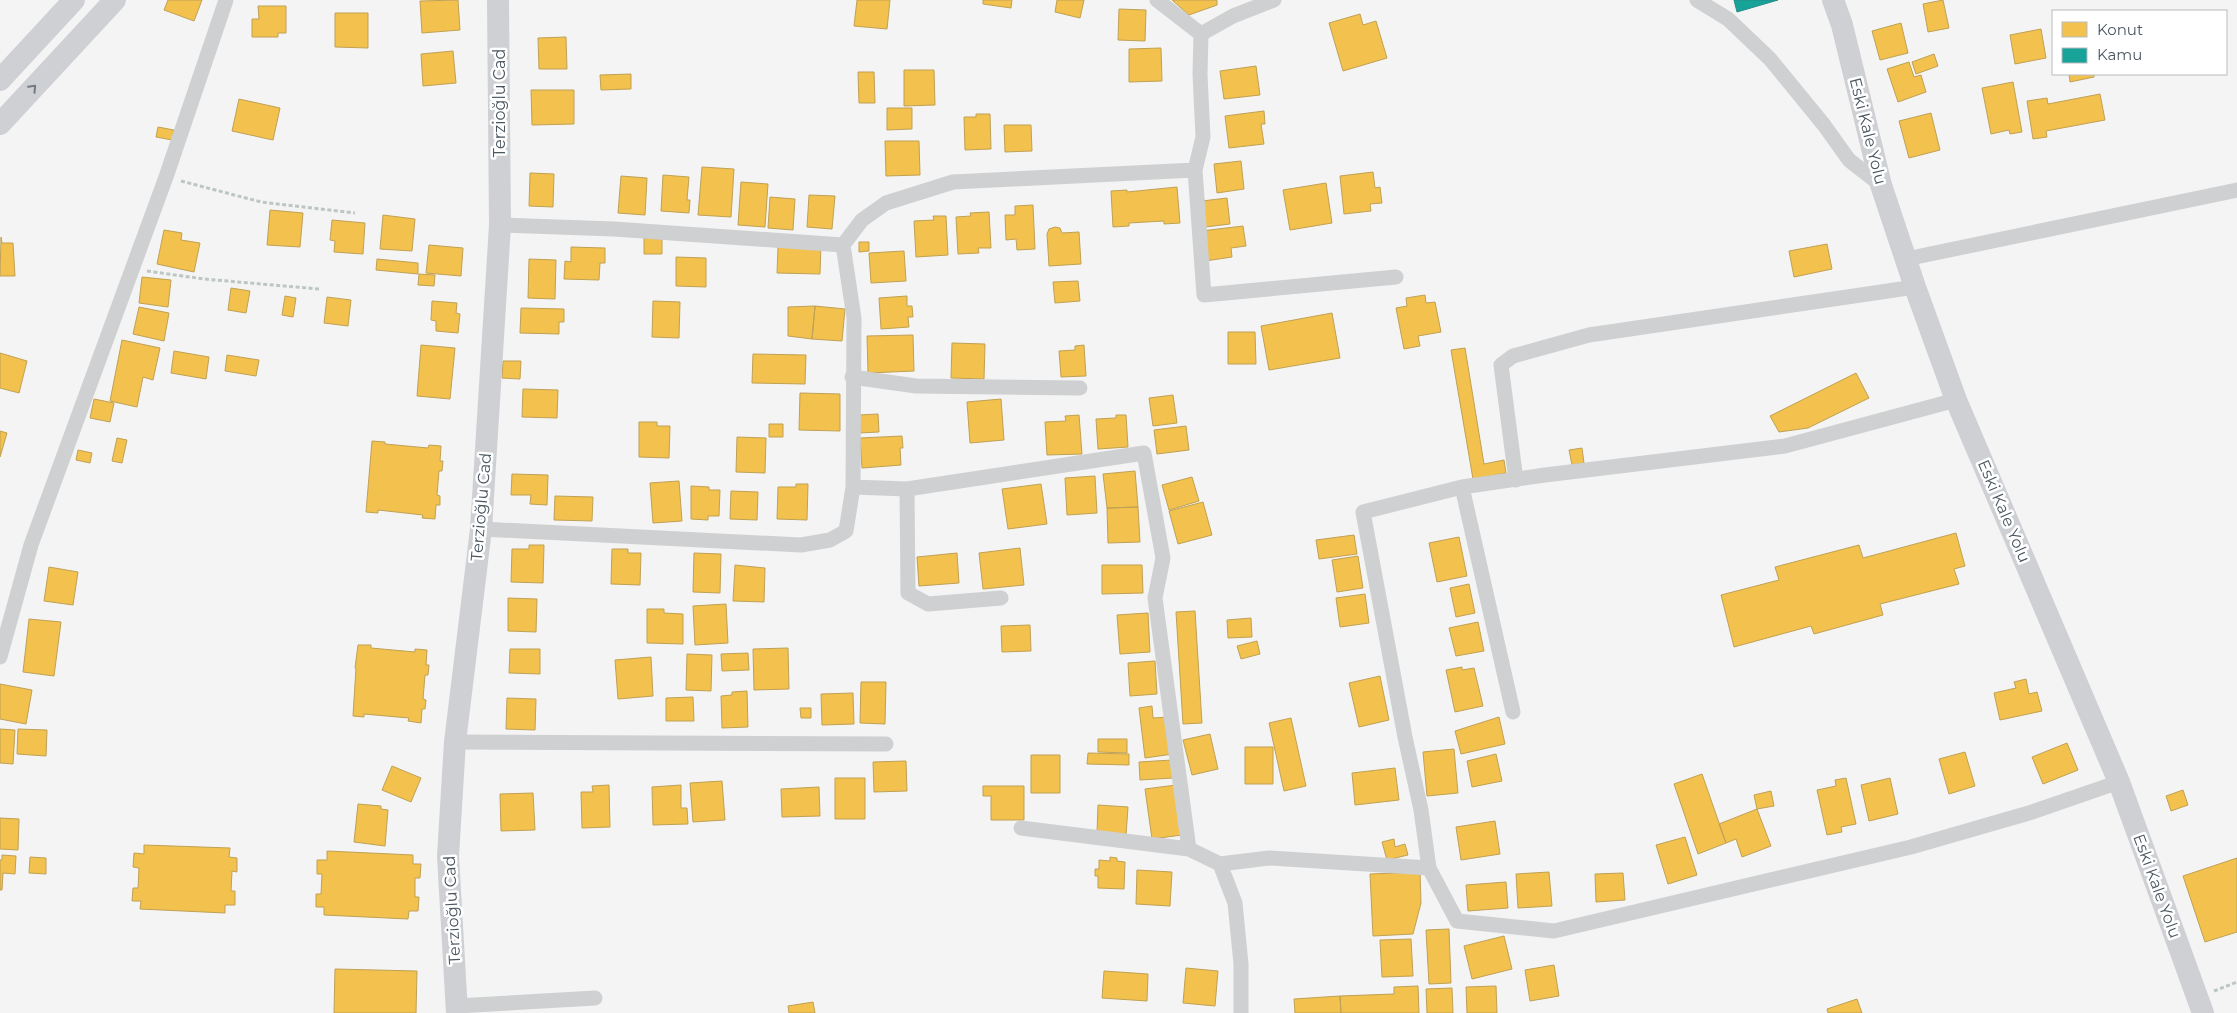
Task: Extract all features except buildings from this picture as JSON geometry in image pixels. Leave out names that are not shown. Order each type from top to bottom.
[{"type":"street","points":[[0,80],[74,0]]},
{"type":"street","points":[[0,124],[115,0]]},
{"type":"street","points":[[0,657],[30,545],[166,177],[226,0]]},
{"type":"street","name":"Terzioğlu Cad","points":[[457,1009],[448,856],[455,742],[481,529],[500,225],[498,0]]},
{"type":"street","points":[[1157,0],[1201,34]]},
{"type":"street","points":[[1201,34],[1233,16],[1274,0]]},
{"type":"street","points":[[1697,0],[1728,19],[1770,59],[1824,125],[1849,160],[1881,185]]},
{"type":"street","name":"Eski Kale Yolu","points":[[1833,0],[1842,25],[1881,185],[1956,400],[2119,782],[2203,1013]]},
{"type":"street","points":[[1201,34],[1200,74],[1203,137],[1195,170],[1204,295],[1396,277]]},
{"type":"street","points":[[481,529],[801,545],[830,540],[846,531],[853,487],[852,377],[854,318],[843,245],[862,220],[886,203],[954,182],[1195,170]]},
{"type":"street","points":[[1906,259],[2237,190]]},
{"type":"street","points":[[500,225],[614,229],[843,245]]},
{"type":"street","points":[[1516,480],[1501,365],[1512,356],[1589,335],[1915,287]]},
{"type":"street","points":[[852,377],[916,386],[1080,388]]},
{"type":"street","points":[[1956,400],[1785,446],[1462,487],[1363,512],[1405,737],[1421,810],[1429,868],[1457,922],[1554,931],[1912,847],[2028,813],[2119,782]]},
{"type":"street","points":[[853,487],[907,489],[1144,453],[1163,558],[1155,598],[1189,849]]},
{"type":"street","points":[[1462,487],[1514,712]]},
{"type":"street","points":[[907,489],[908,593],[928,604],[1001,598]]},
{"type":"street","points":[[455,742],[886,744]]},
{"type":"street","points":[[1021,828],[1189,849],[1220,864],[1269,858],[1429,868]]},
{"type":"street","points":[[1220,864],[1235,903],[1241,964],[1240,1013]]},
{"type":"street","points":[[457,1009],[595,998]]},
{"type":"path","points":[[166,177],[261,202],[355,213]]},
{"type":"path","points":[[132,269],[204,279],[319,289]]}]
